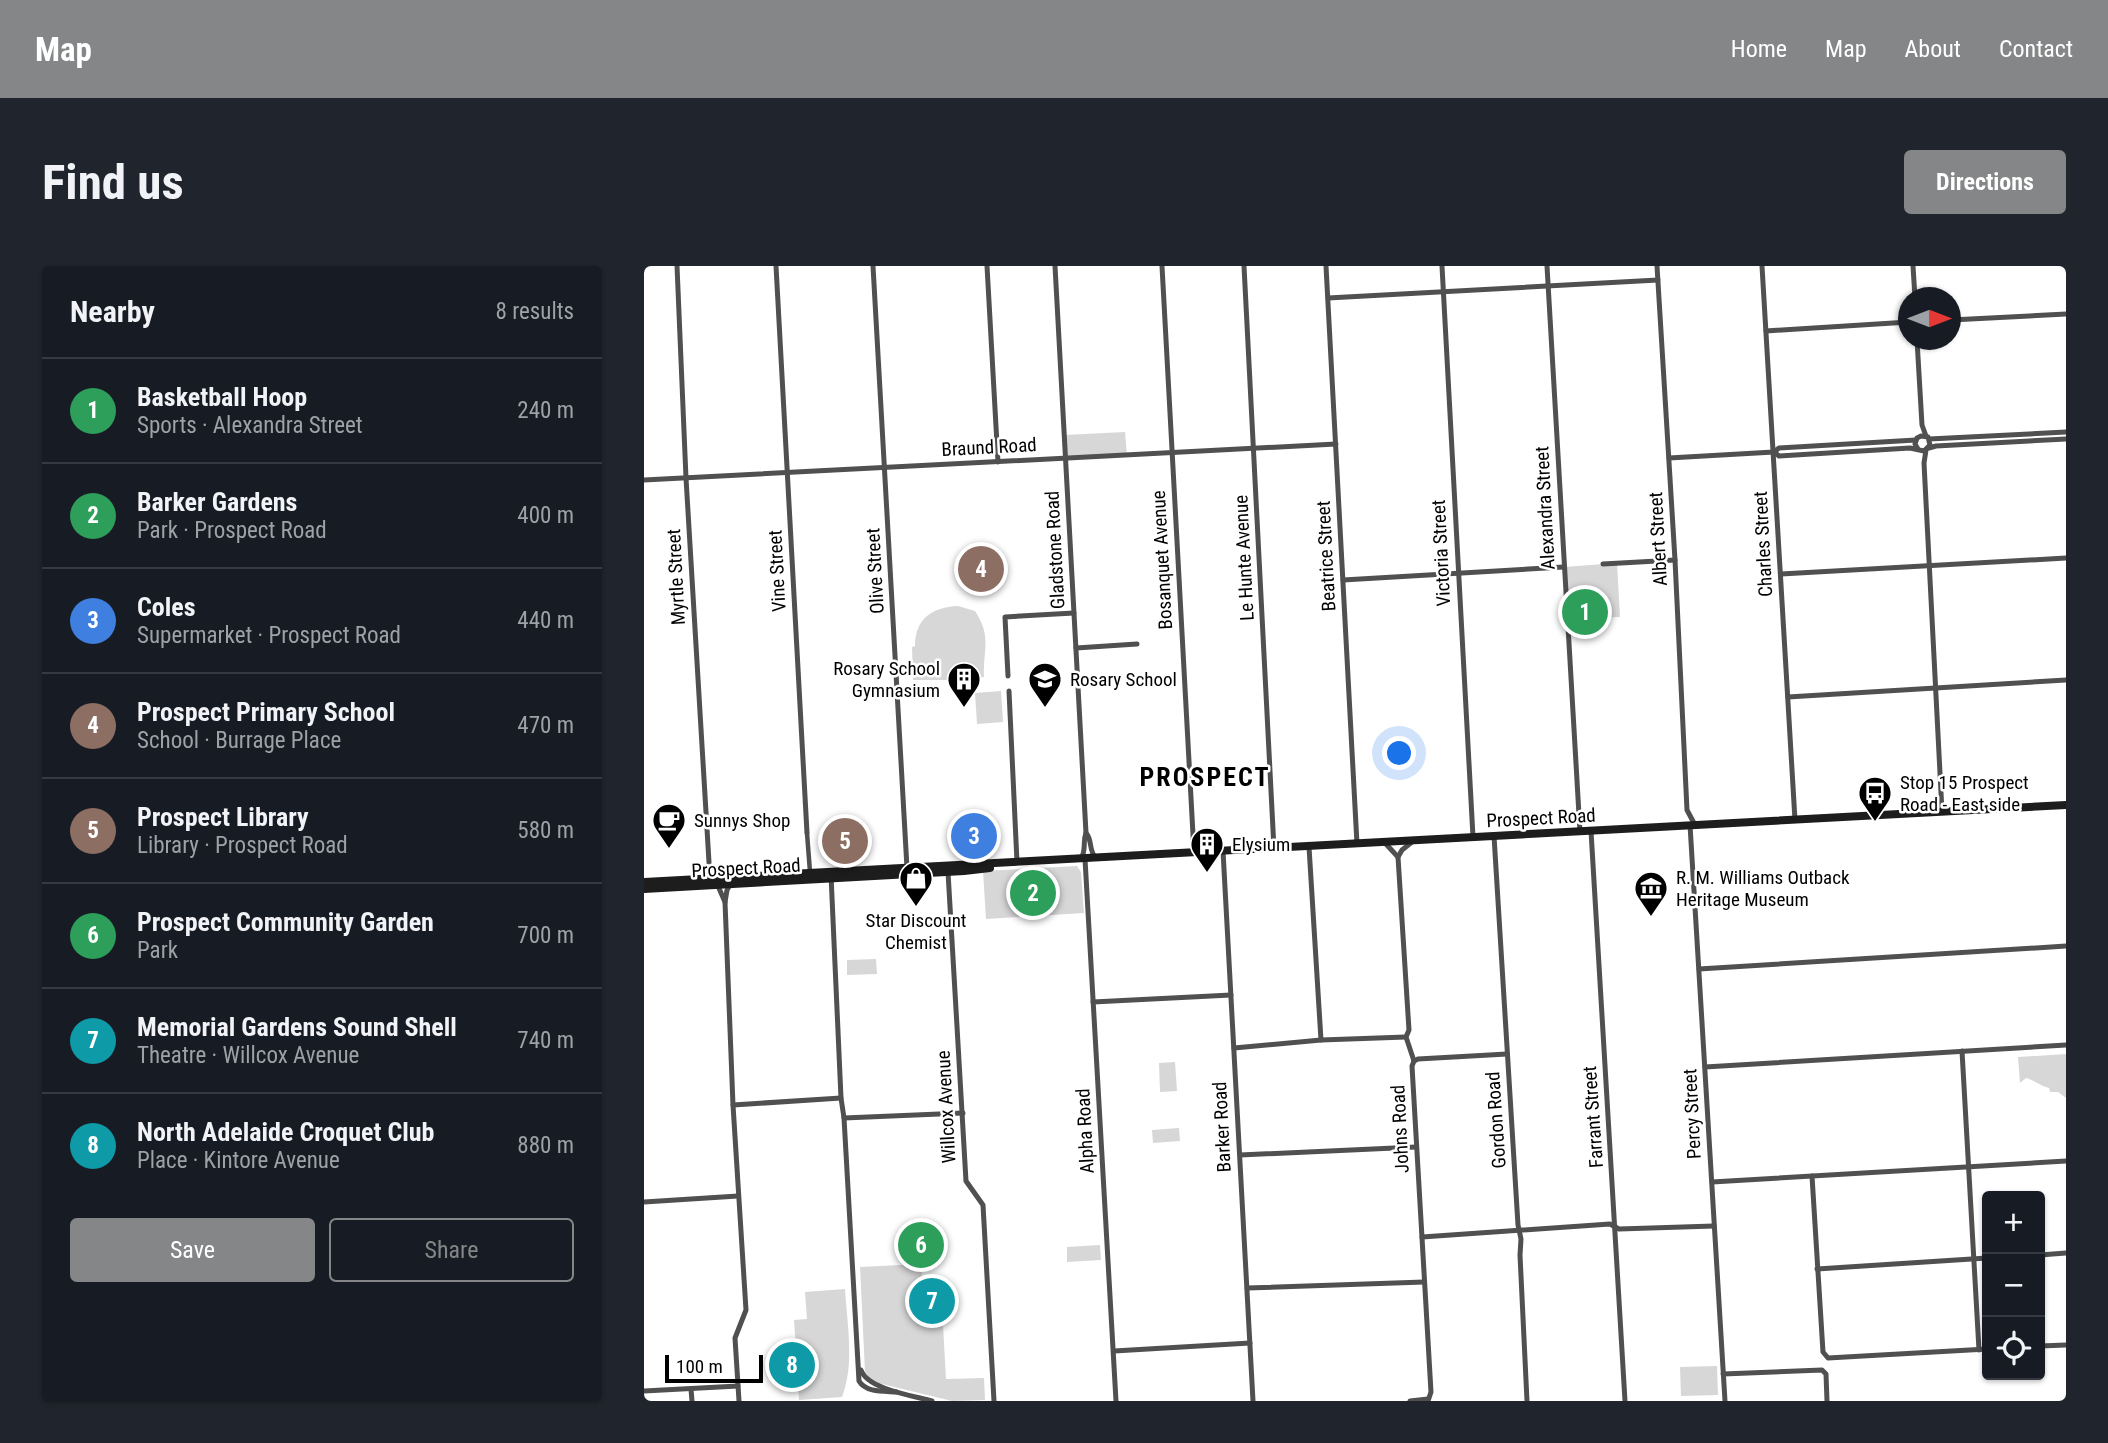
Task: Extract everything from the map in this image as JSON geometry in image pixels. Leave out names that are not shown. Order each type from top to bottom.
[{"type":"main road","name":"Prospect Road","points":[[644,882],[730,885],[907,871],[991,868],[1017,862],[2066,805]]},
{"type":"main road","name":"Prospect Road","points":[[644,889],[810,873],[831,876]]},
{"type":"street","name":"Myrtle Street","points":[[677,266],[686,478],[713,884]]},
{"type":"street","name":"Vine Street","points":[[776,266],[810,873]]},
{"type":"street","name":"Olive Street","points":[[873,266],[907,871]]},
{"type":"street","points":[[987,266],[998,462]]},
{"type":"street","name":"Gladstone Road","points":[[1055,266],[1086,833],[1082,859]]},
{"type":"street","name":"Bosanquet Avenue","points":[[1162,266],[1194,853]]},
{"type":"street","name":"Le Hunte Avenue","points":[[1244,266],[1274,849]]},
{"type":"street","name":"Beatrice Street","points":[[1326,266],[1357,844]]},
{"type":"street","name":"Victoria Street","points":[[1442,266],[1473,837]]},
{"type":"street","name":"Alexandra Street","points":[[1547,266],[1580,831]]},
{"type":"street","name":"Albert Street","points":[[1657,266],[1687,810],[1693,825]]},
{"type":"street","name":"Charles Street","points":[[1762,266],[1795,820]]},
{"type":"street","points":[[1913,266],[1914,287]]},
{"type":"street","points":[[1328,298],[1658,280]]},
{"type":"street","points":[[1961,319],[2066,314]]},
{"type":"street","points":[[1766,331],[1898,323]]},
{"type":"street","points":[[1918,350],[1922,425],[1931,444],[1923,450]]},
{"type":"street","points":[[1922,425],[1915,444],[1923,450],[1924,463],[1942,812]]},
{"type":"street","points":[[1669,458],[1774,452],[1779,448],[1917,438],[2066,432]]},
{"type":"street","points":[[1774,452],[1779,456],[1910,448],[1923,450],[1937,446],[2066,439]]},
{"type":"street","name":"Braund Road","points":[[644,480],[1336,444]]},
{"type":"street","points":[[1780,574],[2066,558]]},
{"type":"street","points":[[1603,564],[1675,560]]},
{"type":"street","points":[[1343,580],[1564,567]]},
{"type":"street","points":[[1008,676],[1005,617],[1074,613]]},
{"type":"street","points":[[1076,648],[1137,644]]},
{"type":"street","points":[[1788,697],[2066,680]]},
{"type":"street","points":[[1009,691],[1017,862]]},
{"type":"street","name":"Albert Street","points":[[1680,825],[1687,810]]},
{"type":"street","name":"Percy Street","points":[[1693,825],[1725,1401]]},
{"type":"street","name":"Farrant Street","points":[[1591,831],[1625,1401]]},
{"type":"street","name":"Gladstone Road","points":[[1086,833],[1089,836],[1091,853],[1096,858]]},
{"type":"street","name":"Gordon Road","points":[[1494,836],[1521,1239],[1527,1401]]},
{"type":"street","points":[[1385,843],[1398,857],[1412,842]]},
{"type":"street","points":[[1309,847],[1321,1040]]},
{"type":"street","name":"Barker Road","points":[[1223,851],[1254,1401]]},
{"type":"street","name":"Johns Road","points":[[1398,857],[1409,1030],[1406,1037],[1414,1061],[1412,1066],[1416,1147],[1431,1392],[1428,1400]]},
{"type":"street","name":"Alpha Road","points":[[1082,859],[1116,1401]]},
{"type":"street","name":"Willcox Avenue","points":[[948,869],[967,1181],[983,1205],[992,1401]]},
{"type":"street","points":[[831,876],[841,1098],[860,1366],[863,1376],[869,1382],[932,1401]]},
{"type":"street","points":[[713,884],[725,902]]},
{"type":"street","points":[[730,885],[725,902],[733,1105],[746,1310],[735,1338],[739,1401]]},
{"type":"street","points":[[1699,969],[2066,946]]},
{"type":"street","points":[[1093,1002],[1231,995]]},
{"type":"street","points":[[1234,1048],[1321,1040],[1406,1037]]},
{"type":"street","points":[[1705,1067],[2066,1045]]},
{"type":"street","points":[[1962,1051],[1979,1350]]},
{"type":"street","points":[[1414,1061],[1507,1054]]},
{"type":"street","points":[[733,1105],[841,1098]]},
{"type":"street","points":[[844,1118],[962,1113]]},
{"type":"street","points":[[1240,1155],[1416,1147]]},
{"type":"street","points":[[1712,1182],[2066,1161]]},
{"type":"street","points":[[1812,1176],[1823,1352],[1828,1358],[1982,1350]]},
{"type":"street","points":[[644,1202],[738,1196]]},
{"type":"street","points":[[1422,1237],[1609,1224],[1619,1230],[1714,1226]]},
{"type":"street","points":[[2045,1255],[2066,1253]]},
{"type":"street","points":[[1817,1269],[1982,1258]]},
{"type":"street","points":[[1247,1288],[1424,1282]]},
{"type":"street","points":[[1114,1351],[1250,1343]]},
{"type":"street","points":[[2045,1346],[2066,1345]]},
{"type":"street","points":[[1723,1374],[1822,1370],[1826,1374],[1827,1401]]},
{"type":"street","points":[[644,1391],[738,1386]]},
{"type":"street","points":[[691,1389],[692,1401]]},
{"type":"street","points":[[1410,1401],[1428,1400]]},
{"type":"shaded area","points":[[1125,432],[1127,456],[1066,458],[1065,435]]},
{"type":"shaded area","points":[[1617,563],[1620,617],[1567,619],[1564,567]]},
{"type":"shaded area","points":[[958,606],[975,611],[983,628],[984,677],[913,680],[912,647],[915,646],[922,622],[933,612]]},
{"type":"shaded area","points":[[1001,691],[1003,722],[977,724],[975,693]]},
{"type":"shaded area","points":[[1077,866],[1081,872],[1084,913],[986,919],[983,871]]},
{"type":"shaded area","points":[[876,959],[877,974],[847,975],[847,960]]},
{"type":"shaded area","points":[[2066,1054],[2066,1098],[2026,1078],[2020,1083],[2018,1057]]},
{"type":"shaded area","points":[[1175,1062],[1177,1091],[1160,1092],[1159,1063]]},
{"type":"shaded area","points":[[1179,1128],[1180,1141],[1153,1143],[1152,1130]]},
{"type":"shaded area","points":[[930,1227],[932,1262],[913,1263],[911,1228]]},
{"type":"shaded area","points":[[1100,1245],[1101,1260],[1067,1262],[1067,1247]]},
{"type":"shaded area","points":[[921,1264],[923,1290],[941,1290],[946,1379],[984,1378],[985,1400],[952,1401],[874,1382],[865,1372],[860,1267]]},
{"type":"shaded area","points":[[845,1289],[849,1358],[842,1397],[799,1400],[794,1320],[807,1319],[805,1292]]},
{"type":"shaded area","points":[[1717,1366],[1718,1395],[1681,1396],[1680,1367]]},
{"type":"place","name":"Prospect Primary School","points":[[981,569]]},
{"type":"place","name":"Basketball Hoop","points":[[1585,612]]},
{"type":"place","name":"Rosary School Gymnasium","points":[[964,709]]},
{"type":"place","name":"Rosary School","points":[[1045,709]]},
{"type":"place","name":"Stop 15 Prospect Road - East side","points":[[1875,823]]},
{"type":"place","name":"Coles","points":[[974,836]]},
{"type":"place","name":"Prospect Library","points":[[845,841]]},
{"type":"place","name":"Sunnys Shop","points":[[669,850]]},
{"type":"place","name":"Elysium","points":[[1207,874]]},
{"type":"place","name":"Barker Gardens","points":[[1033,893]]},
{"type":"place","name":"Star Discount Chemist","points":[[916,908]]},
{"type":"place","name":"R. M. Williams Outback Heritage Museum","points":[[1651,918]]},
{"type":"place","name":"Prospect Community Garden","points":[[921,1245]]},
{"type":"place","name":"Memorial Gardens Sound Shell","points":[[932,1301]]},
{"type":"place","name":"North Adelaide Croquet Club","points":[[792,1365]]},
{"type":"district","name":"PROSPECT","points":[[1205,777]]}]
